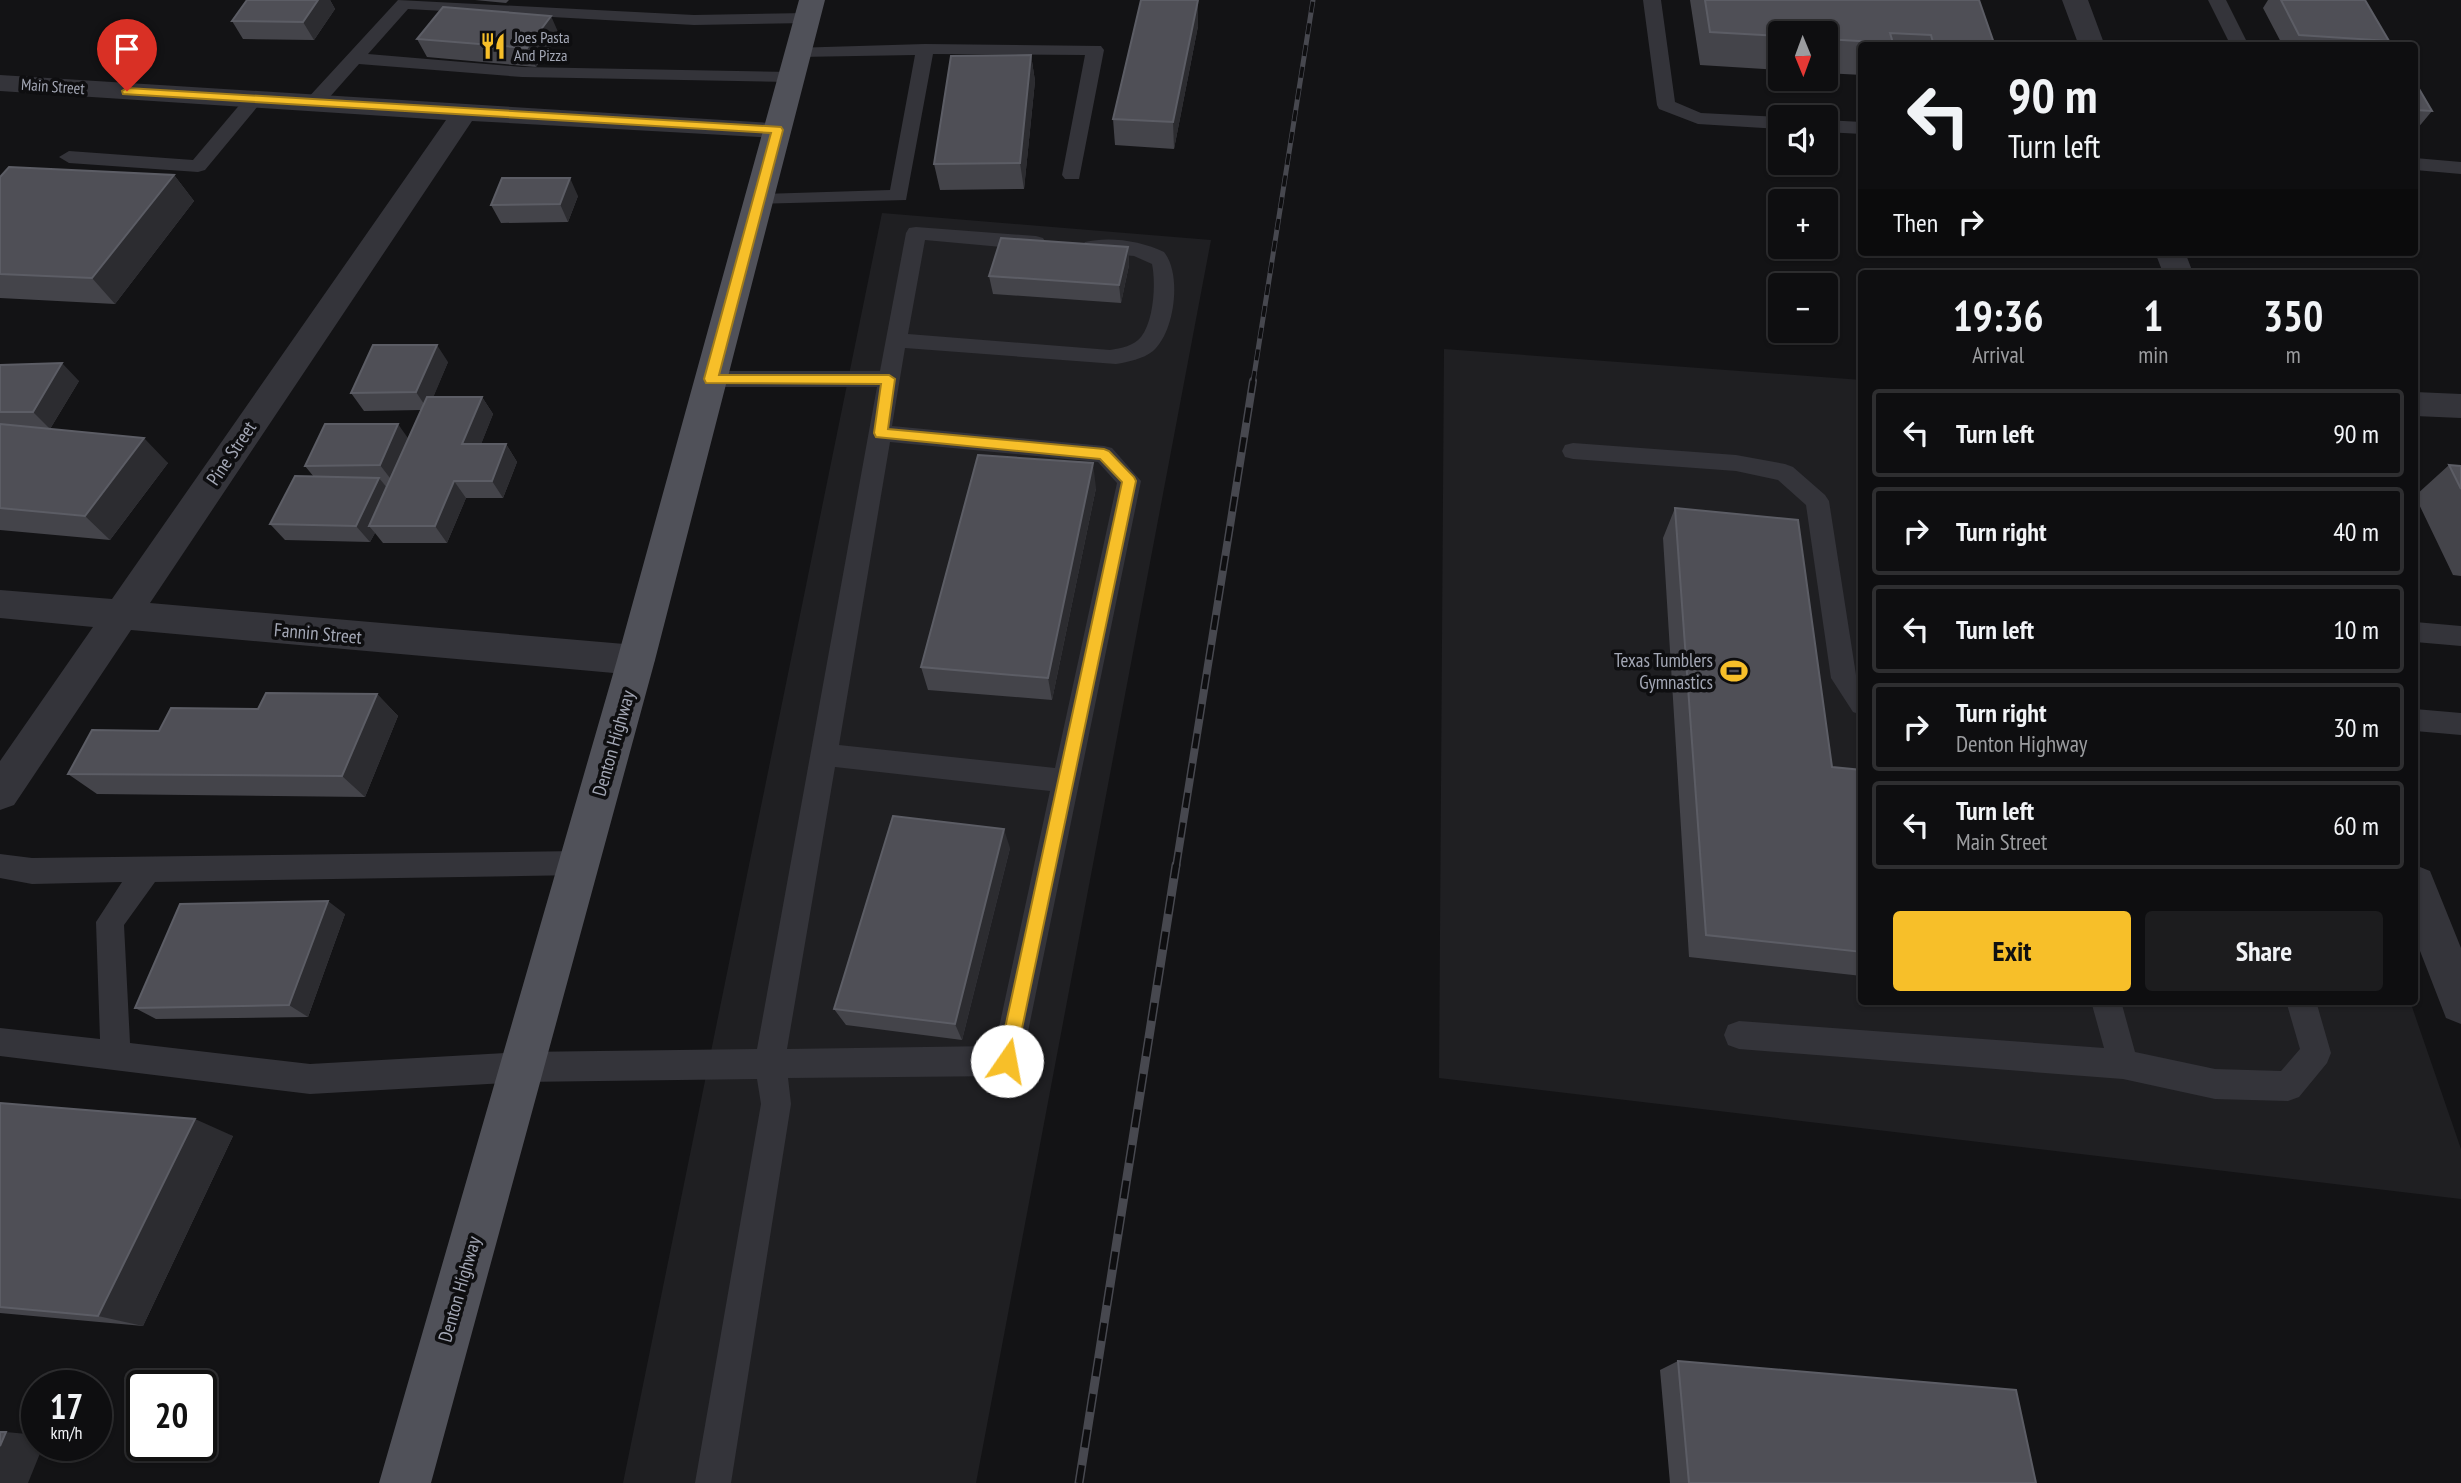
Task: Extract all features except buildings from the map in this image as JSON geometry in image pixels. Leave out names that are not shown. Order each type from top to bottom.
[{"type":"main road","name":"Denton Highway","points":[[405,1483],[636,660],[802,37]]},
{"type":"street","points":[[2075,0],[2091,42]]},
{"type":"street","name":"Main Street","points":[[0,83],[777,130]]},
{"type":"street","name":"Pine Street","points":[[0,793],[464,113]]},
{"type":"street","points":[[2418,404],[2461,406]]},
{"type":"street","name":"Fannin Street","points":[[0,604],[636,660]]},
{"type":"street","points":[[2418,892],[2461,1003]]},
{"type":"lane","points":[[1652,0],[1666,105],[1698,118],[1768,122]]},
{"type":"lane","points":[[2217,0],[2238,42]]},
{"type":"lane","points":[[313,104],[403,4],[523,5],[694,20],[802,37],[925,49],[1095,50],[1072,175]]},
{"type":"lane","points":[[355,58],[522,72],[802,37]]},
{"type":"lane","points":[[759,200],[899,196],[925,49]]},
{"type":"lane","points":[[69,157],[198,166],[254,100]]},
{"type":"lane","points":[[1838,127],[1858,128]]},
{"type":"lane","points":[[2418,164],[2461,168]]},
{"type":"lane","points":[[713,1483],[776,1104],[770,1062],[889,379],[896,340],[916,233],[1142,253],[1157,257],[1165,267],[1166,279],[1153,336],[1132,354],[1110,357],[896,340]]},
{"type":"lane","points":[[711,379],[889,379]]},
{"type":"lane","points":[[0,1042],[310,1079],[521,1067],[1007,1061],[1129,481],[1104,454],[880,433]]},
{"type":"lane","points":[[1573,451],[1735,463],[1785,473],[1817,501],[1844,678],[1858,698]]},
{"type":"lane","points":[[2418,632],[2461,636]]},
{"type":"lane","points":[[2418,720],[2461,724]]},
{"type":"lane","points":[[824,755],[1066,780]]},
{"type":"lane","points":[[0,866],[32,871],[579,863]]},
{"type":"lane","points":[[116,1056],[110,922],[148,869]]},
{"type":"lane","points":[[2107,1005],[2123,1064]]},
{"type":"lane","points":[[1740,1035],[2123,1064],[2215,1084],[2288,1087],[2316,1053],[2302,1005]]},
{"type":"shaded area","points":[[882,213],[1211,240],[976,1483],[623,1483]]},
{"type":"shaded area","points":[[1444,349],[1858,380],[1858,1005],[2411,1005],[2461,1149],[2461,1199],[1439,1078]]},
{"type":"railway","points":[[1253,382],[1313,0]]},
{"type":"railway","points":[[1176,867],[1253,381]]},
{"type":"railway","points":[[1079,1483],[1176,865]]},
{"type":"place","name":"Joes Pasta And Pizza","points":[[493,46]]},
{"type":"place","name":"Texas Tumblers Gymnastics","points":[[1734,671]]},
{"type":"route","points":[[127,91],[777,130],[711,379],[889,379],[880,433],[1104,454],[1129,481],[1007,1061]]}]
